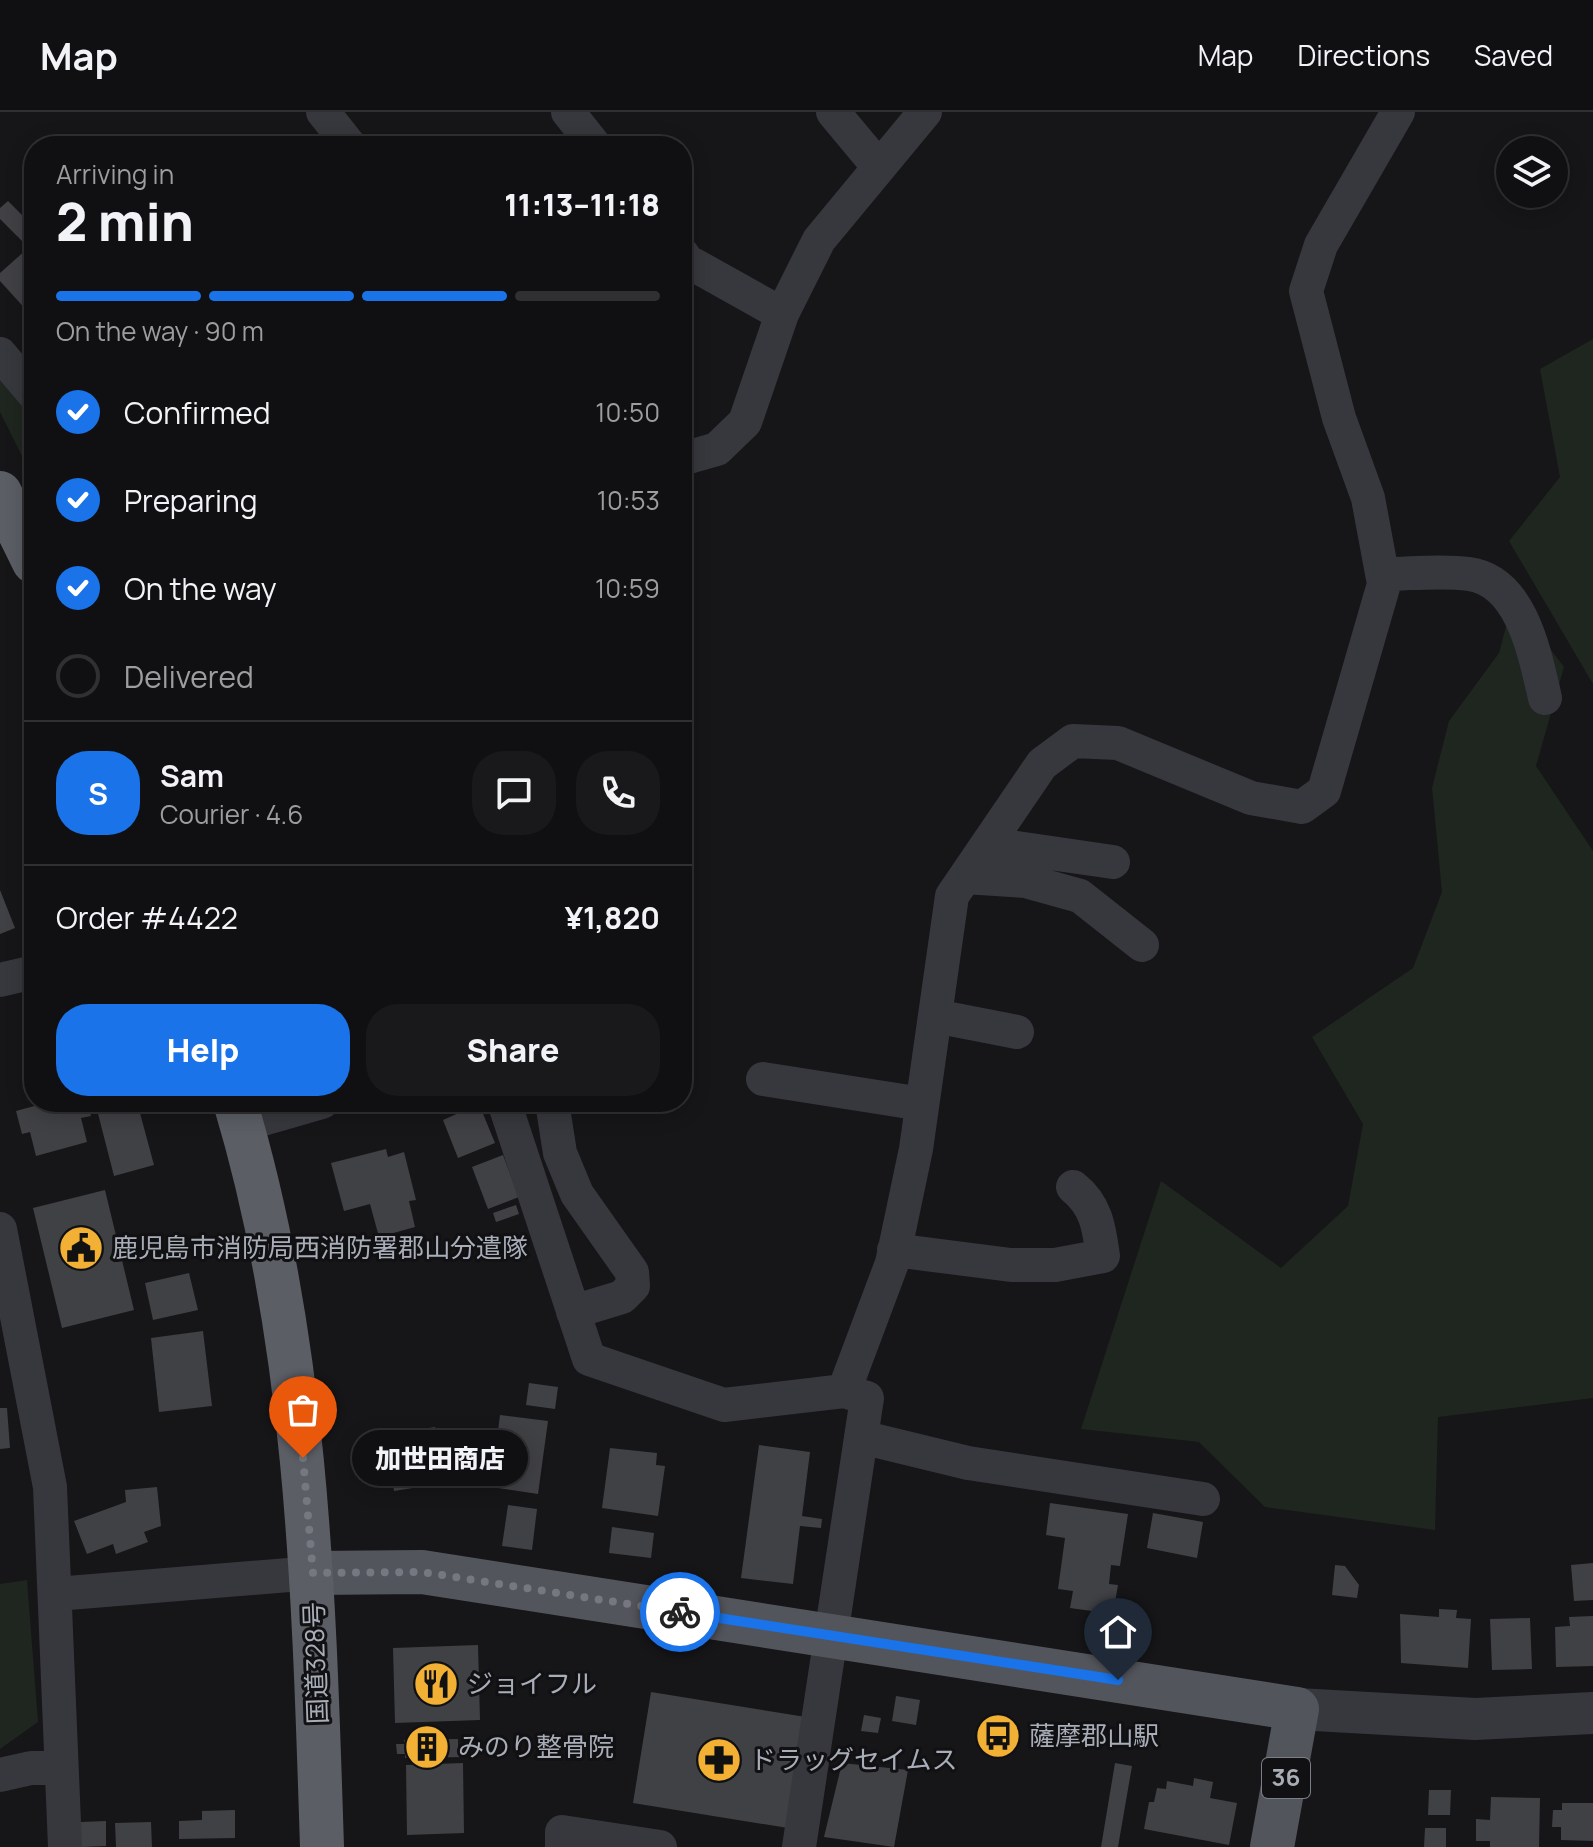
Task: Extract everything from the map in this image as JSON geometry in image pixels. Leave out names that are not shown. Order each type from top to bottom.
[{"type":"highway","points":[[0,493],[24,542]]},
{"type":"highway","name":"国道328号","points":[[239,1114],[274,1258],[301,1438],[313,1573],[322,1847]]},
{"type":"main road","points":[[313,1573],[422,1572],[1297,1709]]},
{"type":"main road","name":"36","points":[[1272,1847],[1297,1709]]},
{"type":"street","points":[[323,112],[342,136]]},
{"type":"street","points":[[568,112],[587,136]]},
{"type":"street","points":[[833,112],[878,166]]},
{"type":"street","points":[[692,456],[717,449],[745,422],[782,314],[819,240],[925,112]]},
{"type":"street","points":[[844,1391],[894,1250],[922,1104],[952,896],[1042,764],[1073,741],[1118,743],[1251,798],[1302,807],[1324,791],[1380,598],[1382,574],[1368,498],[1339,418],[1306,291],[1321,245],[1398,112]]},
{"type":"street","points":[[692,266],[782,314]]},
{"type":"street","points":[[0,354],[24,382]]},
{"type":"street","points":[[1382,574],[1470,574],[1493,583],[1505,593],[1532,641],[1545,698]]},
{"type":"street","points":[[988,844],[1113,862]]},
{"type":"street","points":[[965,877],[1026,881],[1080,896],[1142,945]]},
{"type":"street","points":[[0,980],[24,974]]},
{"type":"street","points":[[935,1016],[1017,1032]]},
{"type":"street","points":[[763,1079],[826,1086],[922,1104]]},
{"type":"street","points":[[507,1112],[589,1359],[724,1405],[844,1391],[867,1398],[799,1847]]},
{"type":"street","points":[[554,1112],[560,1153],[577,1194],[632,1272],[633,1286],[622,1297],[573,1312]]},
{"type":"street","points":[[894,1250],[1011,1265],[1055,1265],[1103,1256],[1098,1220],[1086,1197],[1073,1187]]},
{"type":"street","points":[[0,1229],[11,1331],[50,1487],[65,1847]]},
{"type":"street","points":[[861,1437],[968,1463],[1203,1499]]},
{"type":"street","points":[[56,1594],[313,1573]]},
{"type":"street","points":[[1297,1709],[1475,1719],[1593,1713]]},
{"type":"street","points":[[0,1775],[31,1768],[61,1768]]},
{"type":"street","points":[[562,1847],[562,1832],[660,1847]]},
{"type":"shaded area","points":[[1593,339],[1593,684],[1509,541],[1560,477],[1540,369]]},
{"type":"shaded area","points":[[0,372],[12,384],[24,405],[24,460],[0,412]]},
{"type":"shaded area","points":[[1513,600],[1564,667],[1536,766],[1593,851],[1593,1398],[1438,1417],[1435,1530],[1265,1507],[1199,1442],[1081,1429],[1161,1181],[1281,1268],[1348,1206],[1363,1124],[1312,1037],[1413,968],[1442,892],[1432,788],[1449,721],[1499,653]]},
{"type":"shaded area","points":[[27,1580],[38,1722],[0,1749],[0,1584]]},
{"type":"building","points":[[8,201],[24,217],[22,241],[0,219],[0,208]]},
{"type":"building","points":[[24,252],[24,307],[0,281],[0,273]]},
{"type":"building","points":[[0,890],[15,928],[0,934]]},
{"type":"building","points":[[16,1111],[90,1112],[91,1116],[81,1118],[87,1142],[36,1156],[30,1132],[22,1134]]},
{"type":"building","points":[[98,1112],[140,1112],[154,1165],[114,1176]]},
{"type":"building","points":[[461,1112],[482,1112],[495,1143],[458,1158],[443,1120]]},
{"type":"building","points":[[386,1149],[388,1157],[404,1152],[416,1200],[409,1201],[415,1227],[379,1237],[370,1204],[344,1211],[331,1163]]},
{"type":"building","points":[[503,1155],[519,1197],[488,1209],[472,1167]]},
{"type":"building","points":[[105,1190],[134,1310],[62,1328],[33,1208]]},
{"type":"building","points":[[516,1205],[519,1214],[496,1222],[493,1213]]},
{"type":"building","points":[[189,1273],[198,1310],[153,1320],[145,1283]]},
{"type":"building","points":[[203,1331],[212,1406],[159,1412],[151,1338]]},
{"type":"building","points":[[529,1383],[558,1387],[555,1409],[526,1405]]},
{"type":"building","points":[[0,1408],[7,1408],[10,1448],[0,1449]]},
{"type":"building","points":[[500,1415],[548,1421],[538,1494],[491,1487]]},
{"type":"building","points":[[435,1427],[444,1483],[394,1491],[392,1477],[380,1479],[373,1437]]},
{"type":"building","points":[[759,1445],[810,1452],[802,1516],[822,1519],[821,1528],[800,1526],[793,1584],[741,1578]]},
{"type":"building","points":[[610,1448],[657,1453],[656,1465],[665,1466],[658,1516],[602,1508]]},
{"type":"building","points":[[157,1487],[161,1526],[144,1532],[148,1542],[116,1554],[113,1544],[87,1554],[74,1521],[126,1502],[125,1490]]},
{"type":"building","points":[[1050,1503],[1128,1514],[1120,1566],[1111,1565],[1109,1584],[1118,1585],[1113,1614],[1070,1608],[1073,1591],[1058,1589],[1065,1538],[1046,1535]]},
{"type":"building","points":[[508,1505],[537,1509],[532,1550],[502,1546]]},
{"type":"building","points":[[1153,1513],[1203,1522],[1197,1558],[1147,1548]]},
{"type":"building","points":[[612,1527],[654,1533],[651,1558],[609,1553]]},
{"type":"building","points":[[1593,1563],[1593,1600],[1574,1601],[1571,1565]]},
{"type":"building","points":[[1335,1565],[1345,1566],[1359,1585],[1357,1598],[1332,1595]]},
{"type":"building","points":[[1439,1609],[1457,1610],[1456,1618],[1471,1619],[1468,1668],[1401,1663],[1400,1614],[1439,1617]]},
{"type":"building","points":[[1593,1616],[1593,1666],[1556,1667],[1555,1627],[1570,1626],[1569,1617]]},
{"type":"building","points":[[1530,1618],[1532,1669],[1492,1670],[1490,1619]]},
{"type":"building","name":"ジョイフル","points":[[478,1645],[480,1720],[395,1723],[393,1648]]},
{"type":"building","name":"ドラッグセイムス","points":[[651,1692],[806,1717],[788,1828],[633,1803]]},
{"type":"building","points":[[896,1696],[920,1700],[916,1725],[892,1721]]},
{"type":"building","points":[[864,1715],[881,1718],[878,1733],[861,1731]]},
{"type":"building","name":"みのり整骨院","points":[[458,1739],[458,1749],[465,1749],[465,1757],[405,1758],[405,1754],[397,1754],[396,1744],[405,1744],[404,1740]]},
{"type":"building","points":[[463,1763],[464,1833],[407,1835],[406,1765]]},
{"type":"building","points":[[842,1763],[908,1770],[894,1847],[824,1837]]},
{"type":"building","points":[[1115,1763],[1132,1766],[1118,1847],[1101,1847]]},
{"type":"building","points":[[1194,1778],[1213,1782],[1210,1798],[1237,1803],[1229,1845],[1144,1829],[1149,1802],[1154,1802],[1157,1788],[1166,1789],[1167,1781],[1193,1786]]},
{"type":"building","points":[[1429,1790],[1451,1790],[1450,1815],[1428,1815]]},
{"type":"building","points":[[1491,1797],[1540,1798],[1539,1847],[1490,1847],[1490,1841],[1476,1841],[1476,1819],[1490,1820]]},
{"type":"building","points":[[1562,1803],[1593,1803],[1593,1841],[1561,1840],[1561,1827],[1552,1827],[1553,1810],[1562,1810]]},
{"type":"building","points":[[235,1810],[235,1838],[179,1839],[179,1821],[202,1820],[202,1811]]},
{"type":"building","points":[[106,1821],[106,1846],[81,1847],[81,1822]]},
{"type":"building","points":[[151,1822],[152,1847],[116,1847],[115,1823]]},
{"type":"building","points":[[1425,1828],[1446,1828],[1446,1847],[1424,1847]]},
{"type":"way so far","points":[[303,1458],[313,1573],[422,1572],[680,1612]]},
{"type":"place","name":"鹿児島市消防局西消防署郡山分遣隊","points":[[81,1248]]},
{"type":"place","name":"加世田商店","points":[[303,1458]]},
{"type":"place","name":"ジョイフル","points":[[436,1684]]},
{"type":"place","name":"薩摩郡山駅","points":[[998,1736]]},
{"type":"place","name":"みのり整骨院","points":[[427,1747]]},
{"type":"place","name":"ドラッグセイムス","points":[[719,1760]]},
{"type":"route","points":[[680,1612],[1118,1680]]}]
